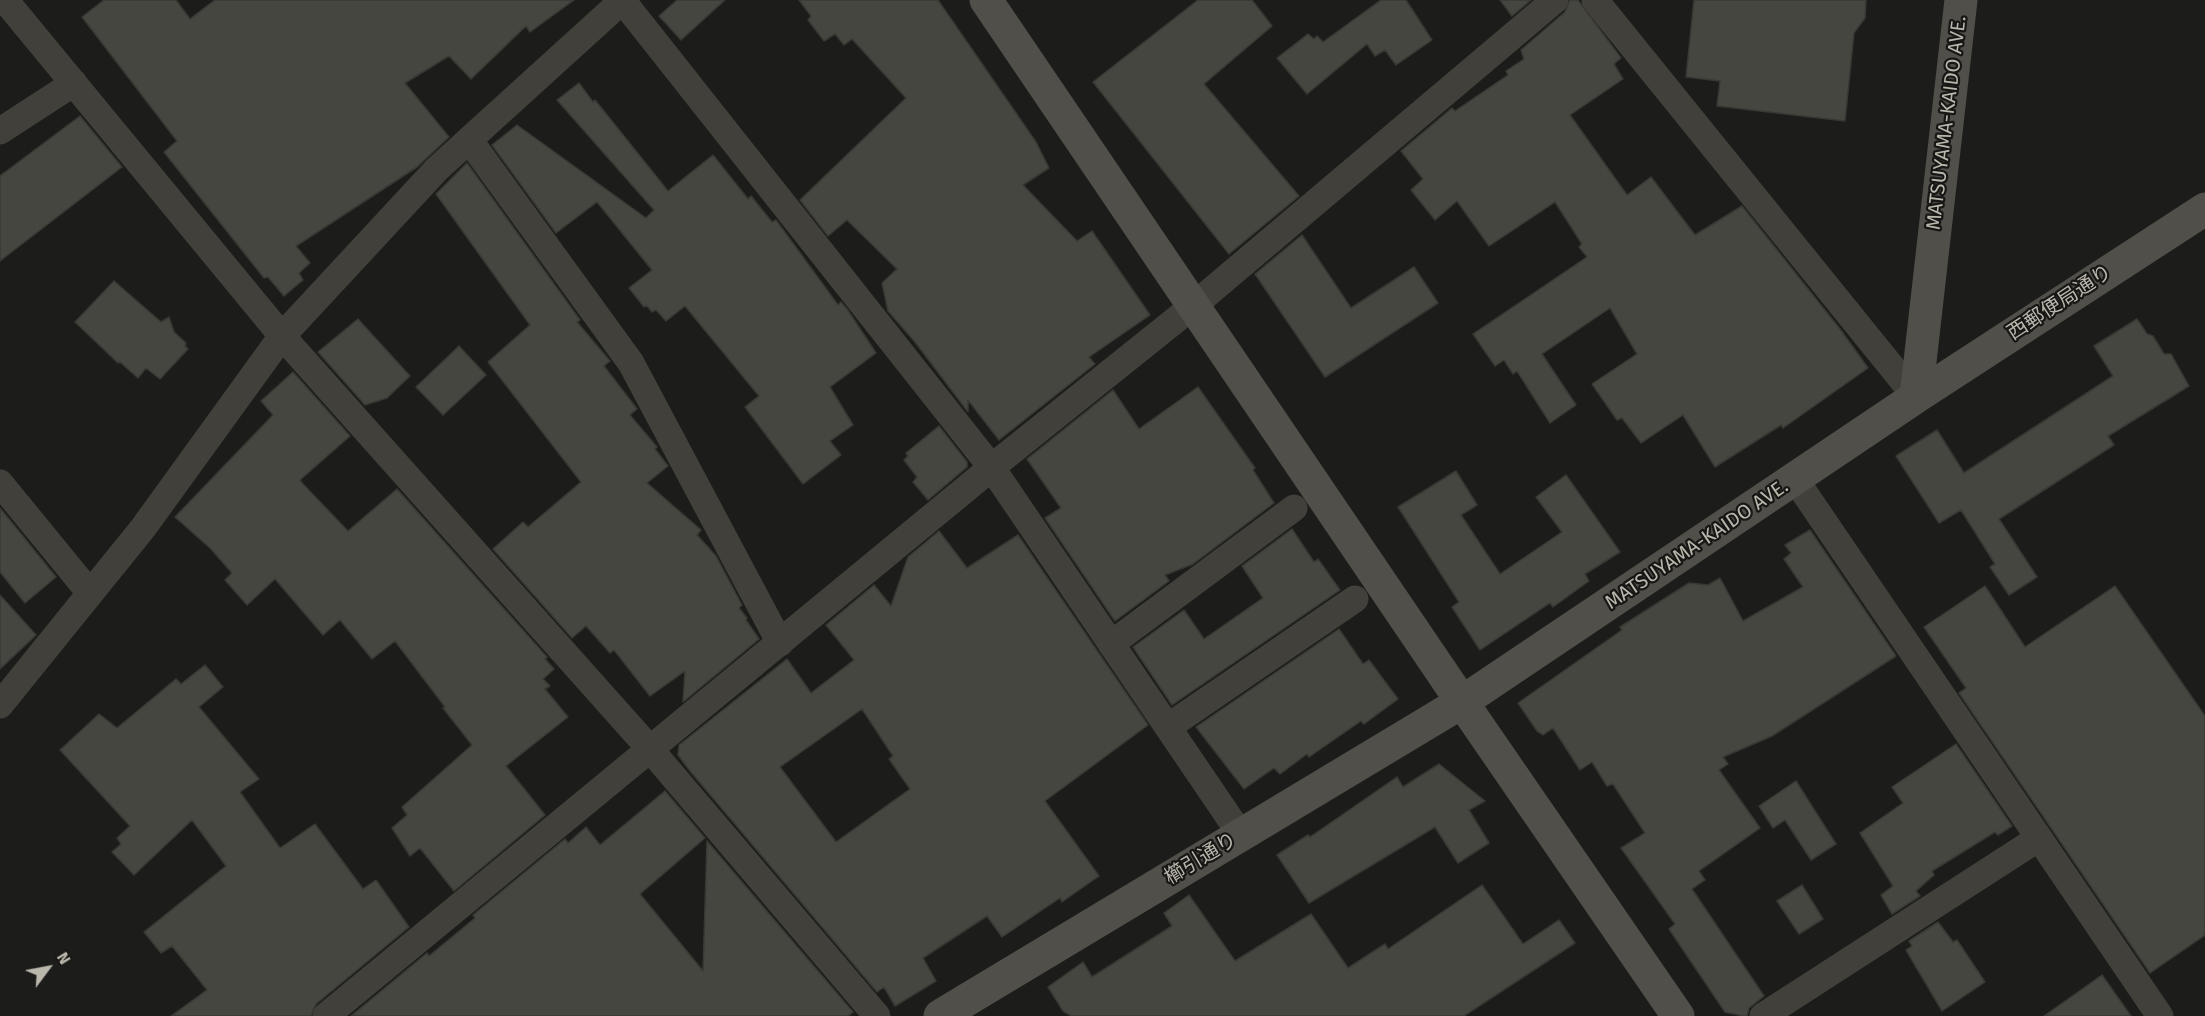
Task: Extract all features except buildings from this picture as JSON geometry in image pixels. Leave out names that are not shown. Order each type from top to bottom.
[{"type":"street","points":[[5,0],[282,336],[650,749],[877,1016]]},
{"type":"street","points":[[0,705],[143,528],[282,336],[437,169],[622,0],[992,468],[1241,835]]},
{"type":"street","points":[[986,0],[1192,306],[1678,1016]]},
{"type":"street","points":[[326,1016],[1192,306],[1555,0]]},
{"type":"street","points":[[1595,0],[1916,397]]},
{"type":"street","name":"MATSUYAMA-KAIDO AVE.","points":[[1462,702],[1916,397],[1961,0]]},
{"type":"street","points":[[0,131],[74,83]]},
{"type":"street","points":[[470,141],[631,363],[780,643]]},
{"type":"street","name":"西郵便局通り","points":[[1916,397],[2205,209]]},
{"type":"street","points":[[1795,479],[2160,1016]]},
{"type":"street","points":[[0,483],[90,593]]},
{"type":"street","points":[[1111,644],[1294,508]]},
{"type":"street","points":[[1168,727],[1355,599]]},
{"type":"street","name":"櫛引通り","points":[[940,1016],[1462,702]]},
{"type":"street","points":[[1763,1016],[2039,838]]}]
